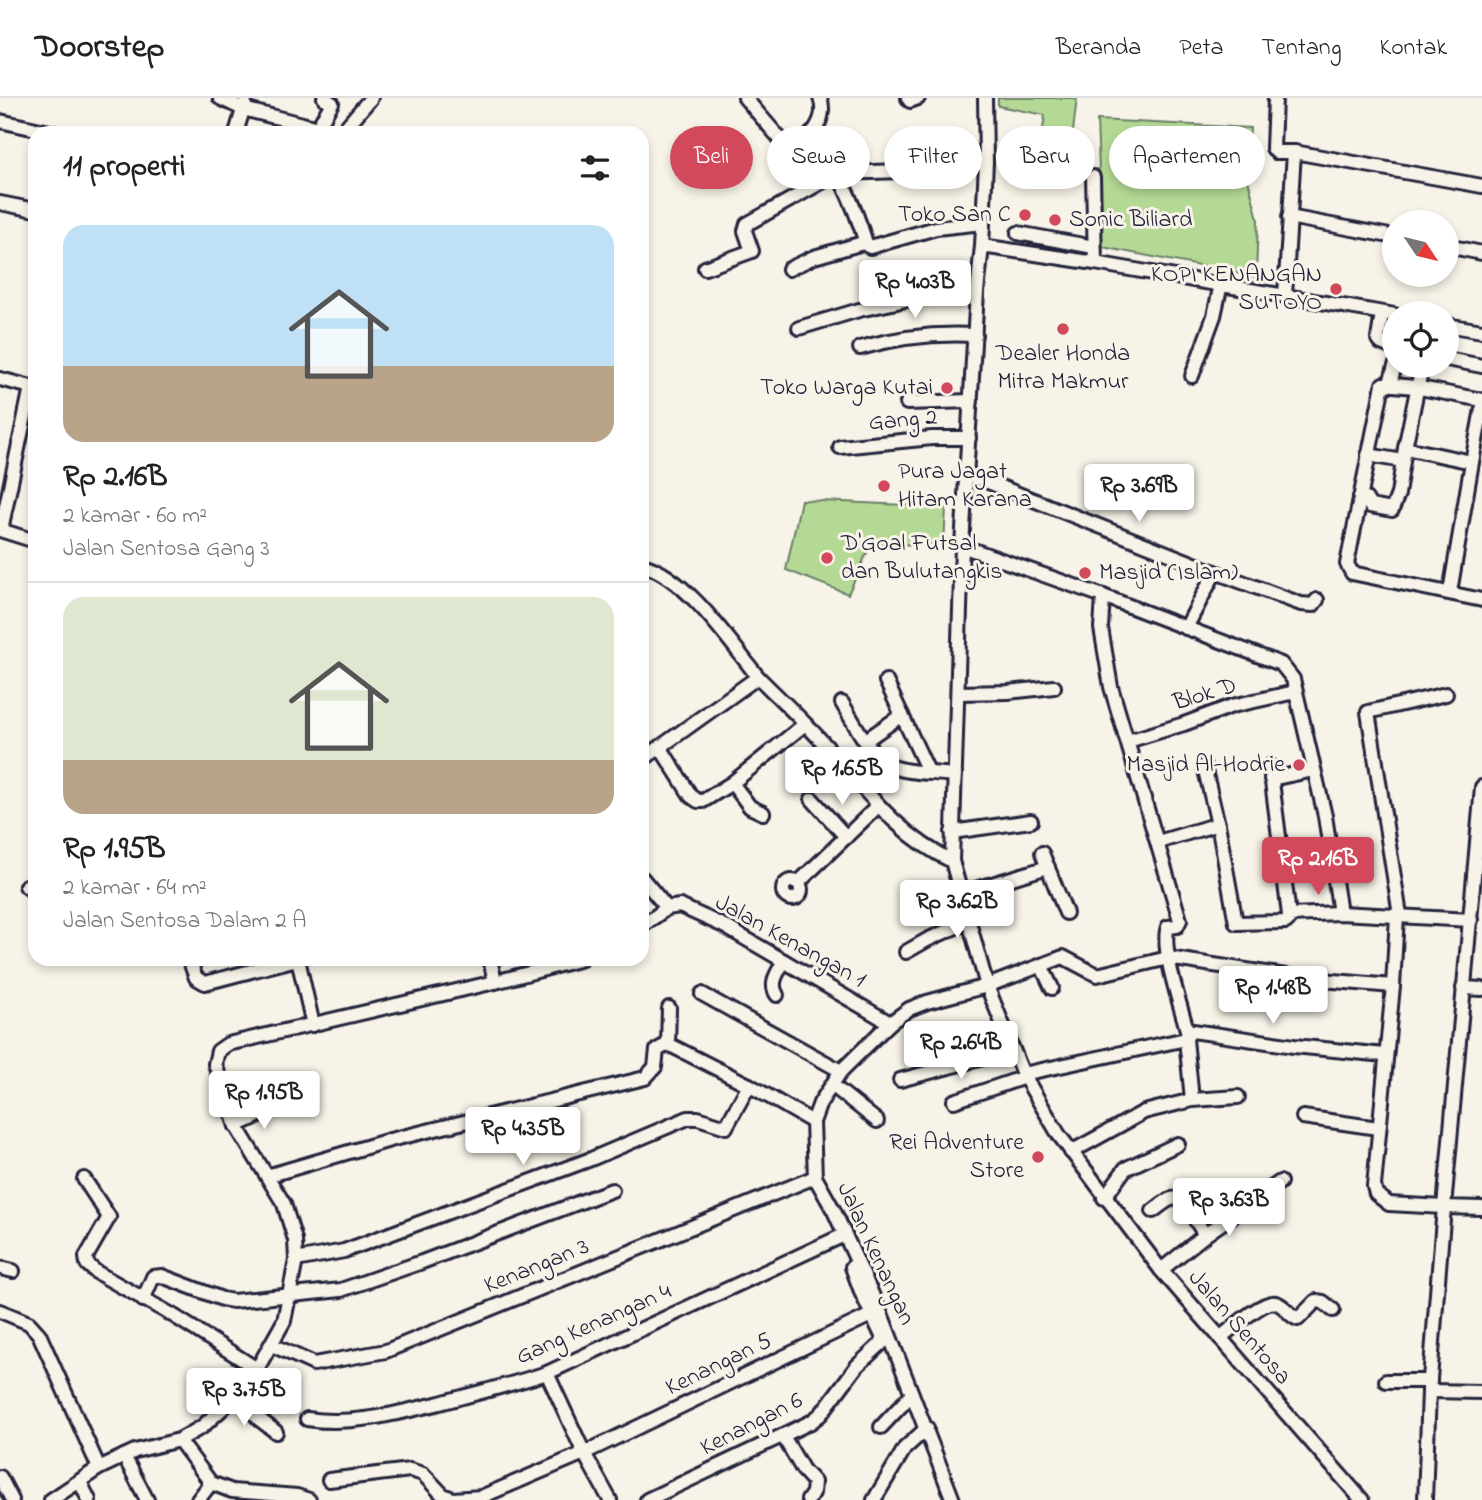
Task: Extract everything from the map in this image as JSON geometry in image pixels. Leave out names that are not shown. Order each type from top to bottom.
[{"type":"street","points":[[220,98],[315,126]]},
{"type":"street","points":[[319,126],[332,102],[324,98]]},
{"type":"street","points":[[346,126],[371,98]]},
{"type":"street","points":[[745,98],[769,126]]},
{"type":"street","points":[[816,126],[823,114],[820,98]]},
{"type":"street","points":[[908,98],[910,101],[918,98]]},
{"type":"street","name":"Jalan Sentosa","points":[[985,98],[986,162],[962,546],[952,860],[987,986],[1013,1050],[1024,1075],[1071,1152],[1161,1270],[1362,1500]]},
{"type":"street","points":[[1275,98],[1273,148],[1276,152],[1294,152],[1482,186]]},
{"type":"street","points":[[238,126],[244,105]]},
{"type":"street","points":[[0,121],[28,127]]},
{"type":"street","points":[[1285,295],[1294,152]]},
{"type":"street","points":[[870,172],[986,162]]},
{"type":"street","points":[[705,268],[752,251],[745,231],[747,224],[809,189]]},
{"type":"street","points":[[845,189],[859,218],[866,243],[870,247],[936,229],[983,223]]},
{"type":"street","points":[[1093,189],[1095,263]]},
{"type":"street","points":[[0,202],[28,208]]},
{"type":"street","points":[[1289,217],[1382,235]]},
{"type":"street","points":[[1018,233],[1094,247]]},
{"type":"street","points":[[789,269],[814,257],[866,243]]},
{"type":"street","points":[[982,246],[1382,313]]},
{"type":"street","points":[[1460,249],[1482,253]]},
{"type":"street","points":[[1192,376],[1214,316],[1221,285]]},
{"type":"street","points":[[799,328],[859,310],[939,293],[977,292]]},
{"type":"street","points":[[1459,327],[1482,331]]},
{"type":"street","points":[[860,348],[934,334],[975,335]]},
{"type":"street","points":[[1459,361],[1482,366]]},
{"type":"street","points":[[1390,383],[1391,378]]},
{"type":"street","points":[[1360,497],[1365,498],[1370,506],[1392,510],[1398,494],[1419,378]]},
{"type":"street","points":[[0,379],[28,387]]},
{"type":"street","points":[[1482,400],[1390,383],[1382,386],[1347,564],[1352,573],[1482,600]]},
{"type":"street","points":[[907,404],[971,401]]},
{"type":"street","points":[[28,410],[0,530],[28,539]]},
{"type":"street","points":[[1450,592],[1482,410]]},
{"type":"street","name":"Gang 2","points":[[840,447],[932,438],[969,438]]},
{"type":"street","points":[[1368,455],[1404,455],[1472,462]]},
{"type":"street","points":[[968,474],[1301,604],[1312,605],[1317,600]]},
{"type":"street","points":[[962,546],[1281,664],[1293,679],[1325,816],[1340,914]]},
{"type":"street","points":[[649,568],[667,574],[678,584],[758,677],[805,724],[878,806],[935,853],[952,860]]},
{"type":"street","points":[[1186,628],[1215,572]]},
{"type":"street","points":[[1103,596],[1101,628],[1111,687],[1180,920],[1177,926],[1166,929],[1168,958],[1187,1036],[1192,1100]]},
{"type":"street","points":[[649,755],[758,677]]},
{"type":"street","points":[[886,681],[928,771]]},
{"type":"street","points":[[957,693],[1008,692],[1054,687]]},
{"type":"street","name":"Blok D","points":[[1128,741],[1232,706],[1296,692]]},
{"type":"street","points":[[1446,694],[1368,712],[1399,915],[1374,1186],[1376,1194],[1389,1204],[1482,1209]]},
{"type":"street","points":[[842,703],[885,764],[897,769],[955,775]]},
{"type":"street","points":[[866,740],[902,715]]},
{"type":"street","points":[[660,747],[691,796],[698,801],[704,801],[732,783],[805,724]]},
{"type":"street","points":[[1204,766],[1218,824],[1236,923],[1289,920],[1270,772],[1314,770]]},
{"type":"street","points":[[732,783],[750,807],[763,813]]},
{"type":"street","points":[[1425,1500],[1429,1386],[1482,787]]},
{"type":"street","points":[[812,799],[846,837]]},
{"type":"street","points":[[799,883],[878,806]]},
{"type":"street","points":[[952,832],[1031,821]]},
{"type":"street","points":[[1158,842],[1218,824]]},
{"type":"street","points":[[1042,853],[1066,913]]},
{"type":"street","points":[[961,893],[1048,867]]},
{"type":"street","points":[[649,886],[667,908],[649,921]]},
{"type":"street","name":"Jalan Kenangan 1","points":[[667,908],[680,906],[724,926],[890,1023]]},
{"type":"street","points":[[1289,915],[1399,915],[1471,920]]},
{"type":"street","points":[[906,952],[969,921]]},
{"type":"street","name":"Jalan Kenangan","points":[[953,1500],[882,1316],[815,1177],[813,1122],[820,1103],[841,1071],[890,1023],[909,1009],[987,986],[1063,957],[1097,975],[1168,958]]},
{"type":"street","points":[[1168,958],[1299,978],[1393,986]]},
{"type":"street","points":[[777,995],[773,988],[774,980],[784,961]]},
{"type":"street","points":[[1041,965],[1052,988]]},
{"type":"street","points":[[192,966],[196,978],[205,983],[271,966]]},
{"type":"street","points":[[300,966],[313,1025]]},
{"type":"street","points":[[492,966],[495,982]]},
{"type":"street","points":[[51,1500],[99,1468],[135,1451],[179,1440],[202,1427],[237,1395],[257,1369],[284,1321],[296,1260],[295,1240],[284,1204],[236,1126],[215,1064],[218,1051],[228,1044],[556,966]]},
{"type":"street","points":[[1463,988],[1482,989]]},
{"type":"street","points":[[702,994],[841,1071]]},
{"type":"street","points":[[668,1044],[669,1008]]},
{"type":"street","points":[[954,1101],[1024,1075],[1187,1036],[1193,1031],[1294,1046],[1385,1055]]},
{"type":"street","points":[[668,1044],[749,1085],[813,1122]]},
{"type":"street","points":[[267,1176],[390,1140],[645,1079],[655,1068],[657,1050],[668,1044]]},
{"type":"street","points":[[900,1080],[1013,1050]]},
{"type":"street","points":[[832,1084],[877,1121]]},
{"type":"street","points":[[296,1260],[344,1251],[591,1159],[688,1118],[698,1118],[726,1127],[749,1085]]},
{"type":"street","points":[[1071,1152],[1144,1112],[1192,1100],[1238,1097]]},
{"type":"street","points":[[236,1126],[277,1107]]},
{"type":"street","points":[[1303,1118],[1378,1128]]},
{"type":"street","points":[[1104,1198],[1125,1169],[1178,1144]]},
{"type":"street","name":"Kenangan 3","points":[[272,1345],[314,1364],[386,1351],[815,1177]]},
{"type":"street","points":[[84,1179],[109,1217],[86,1257],[86,1264],[257,1369]]},
{"type":"street","points":[[1161,1270],[1205,1234],[1280,1182]]},
{"type":"street","points":[[143,1300],[153,1277],[162,1276],[233,1301],[341,1290],[612,1190]]},
{"type":"street","points":[[1153,1211],[1174,1198],[1183,1200],[1205,1234]]},
{"type":"street","name":"Gang Kenangan 4","points":[[307,1419],[325,1422],[372,1419],[502,1387],[547,1373],[844,1235]]},
{"type":"street","name":"Kenangan 6","points":[[647,1500],[816,1419],[857,1366],[880,1345],[883,1338],[851,1265],[855,1257]]},
{"type":"street","points":[[0,1268],[13,1271]]},
{"type":"street","points":[[1220,1338],[1255,1310],[1269,1303],[1278,1303],[1294,1319],[1298,1319],[1316,1301],[1323,1302],[1333,1310]]},
{"type":"street","points":[[0,1311],[29,1323],[39,1334],[99,1468]]},
{"type":"street","name":"Kenangan 5","points":[[329,1480],[415,1471],[423,1474],[443,1495],[453,1499],[472,1499],[584,1453],[871,1315]]},
{"type":"street","points":[[547,1373],[584,1453],[610,1500]]},
{"type":"street","points":[[1386,1381],[1482,1392]]},
{"type":"street","points":[[881,1427],[912,1394]]},
{"type":"street","points":[[237,1395],[275,1432]]},
{"type":"street","points":[[874,1500],[905,1448],[927,1428]]},
{"type":"street","points":[[783,1436],[803,1470],[814,1482],[813,1493],[808,1500]]},
{"type":"street","points":[[179,1440],[211,1483],[232,1491],[297,1496],[309,1500]]},
{"type":"street","points":[[124,1456],[148,1500]]},
{"type":"street","points":[[0,1477],[12,1500]]},
{"type":"street","points":[[80,1482],[89,1500]]},
{"type":"street","points":[[198,1500],[211,1483]]},
{"type":"green space","points":[[998,98],[1077,98],[1074,126],[1043,126],[1045,115],[998,106]]},
{"type":"green space","points":[[1097,120],[1212,126],[1109,126],[1109,189],[1250,189],[1258,219],[1256,277],[1102,247]]},
{"type":"green space","name":"D'Goal Futsal dan Bulutangkis","points":[[801,500],[946,507],[944,545],[871,544],[848,594],[786,570]]},
{"type":"place","name":"Toko San C","points":[[1025,215]]},
{"type":"place","name":"Sonic Biliard","points":[[1055,220]]},
{"type":"place","name":"KOPI KENANGAN SUTOYO","points":[[1336,289]]},
{"type":"place","name":"Dealer Honda Mitra Makmur","points":[[1063,329]]},
{"type":"place","name":"Toko Warga Kutai","points":[[947,388]]},
{"type":"place","name":"Pura Jagat Hitam Karana","points":[[884,486]]},
{"type":"place","name":"D'Goal Futsal dan Bulutangkis","points":[[827,558]]},
{"type":"place","name":"Masjid (Islam)","points":[[1085,573]]},
{"type":"place","name":"Masjid Al-Hodrie","points":[[1299,765]]},
{"type":"place","name":"Rei Adventure Store","points":[[1038,1157]]}]
